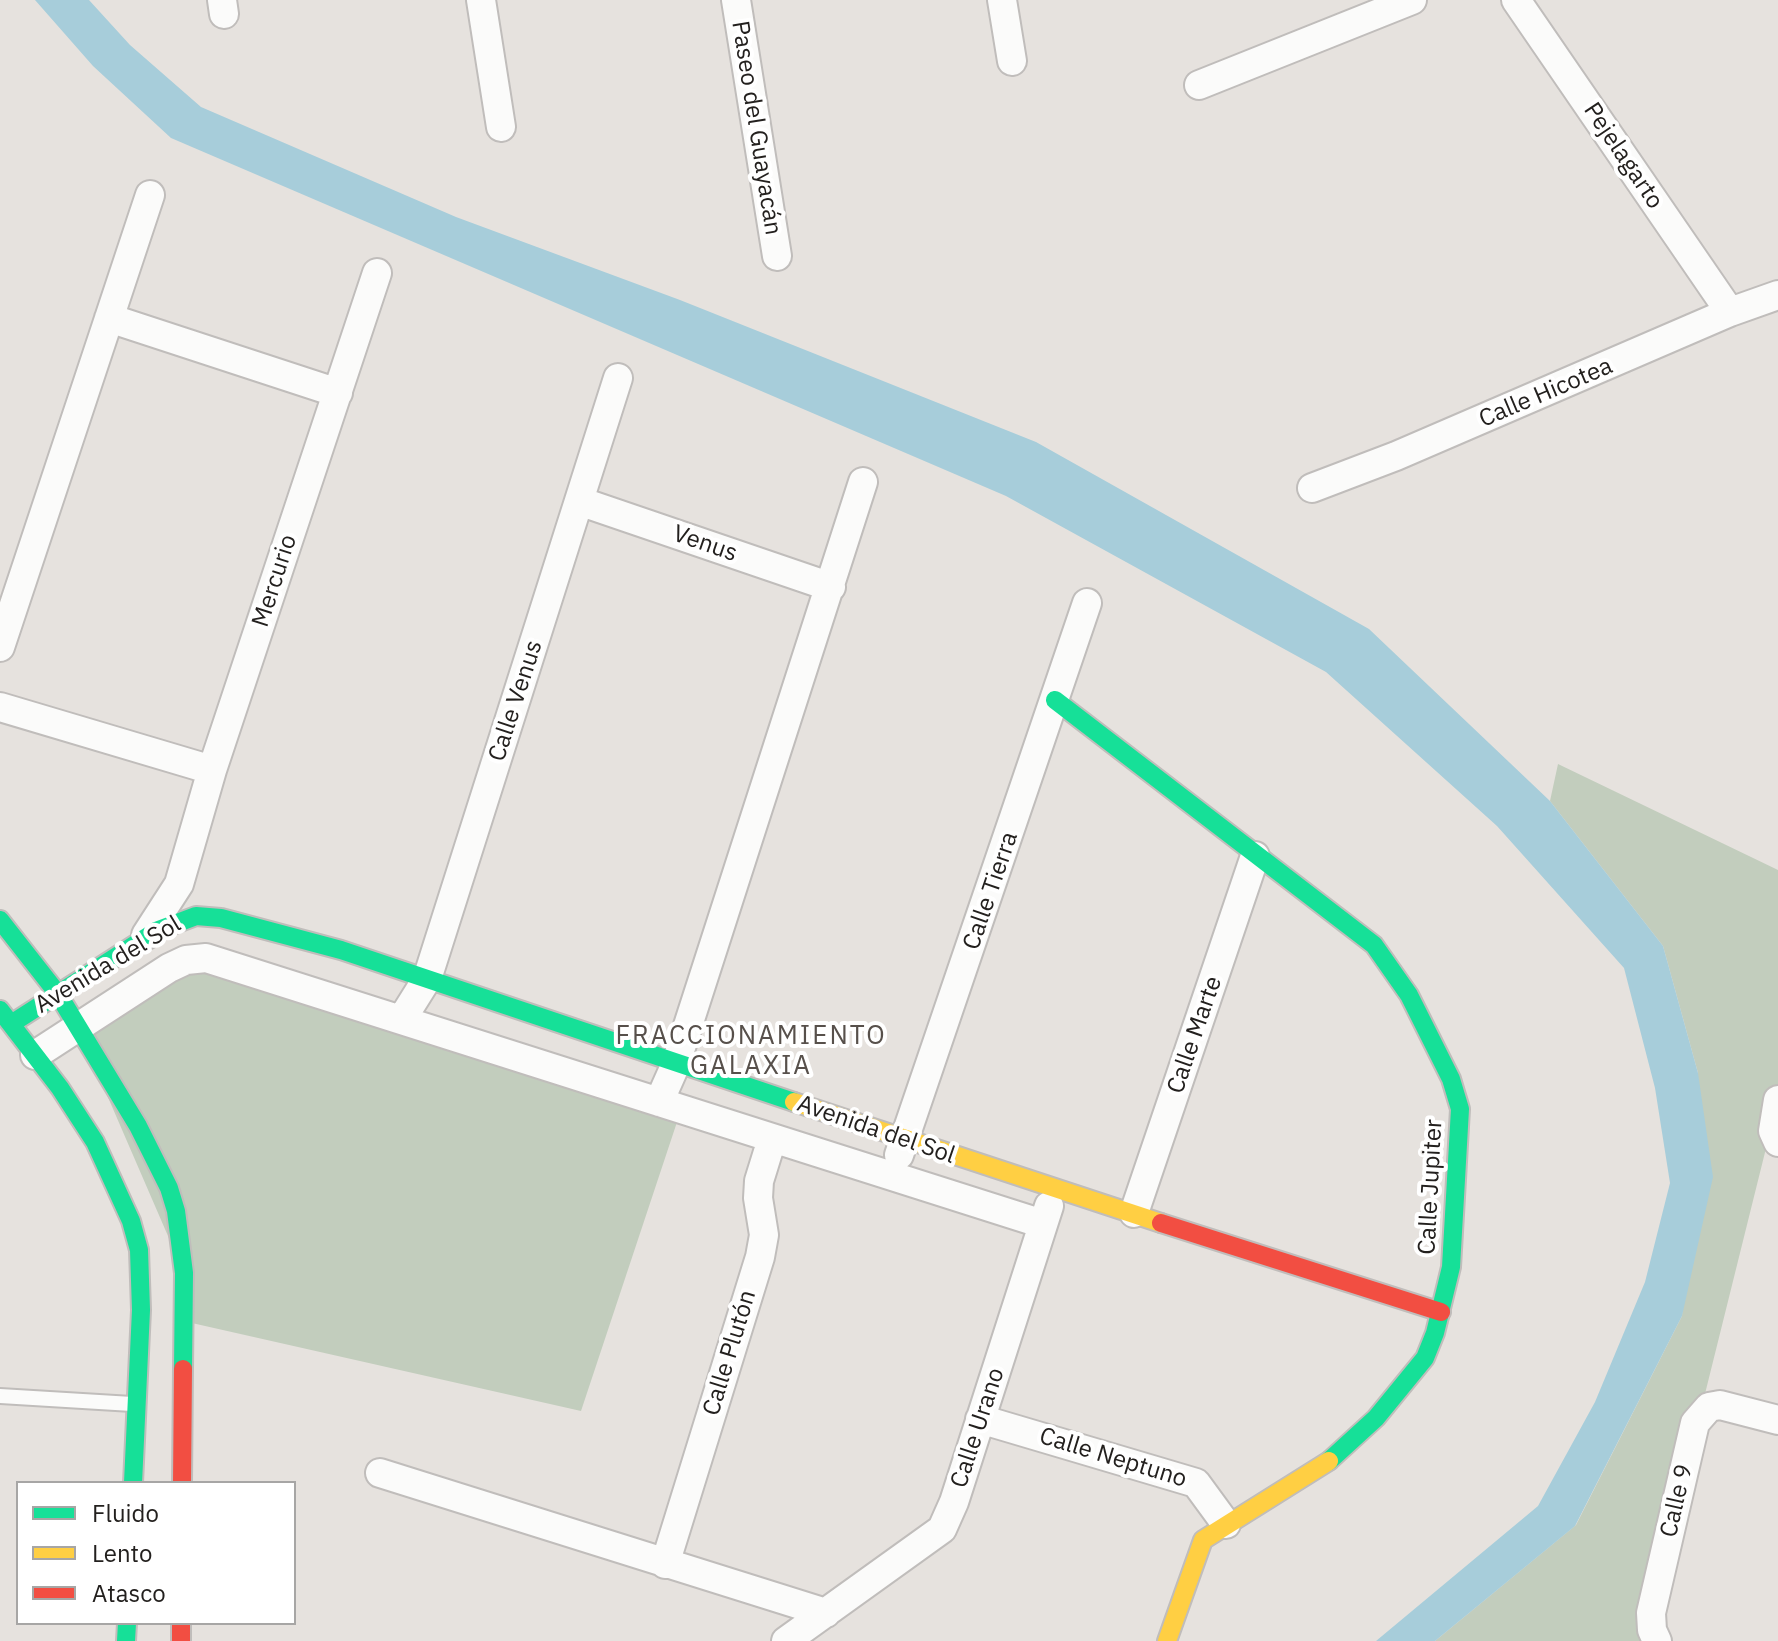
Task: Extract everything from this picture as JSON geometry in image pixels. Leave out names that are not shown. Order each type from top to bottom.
[{"type":"street","points":[[481,0],[501,127]]},
{"type":"street","name":"Paseo del Guayacán","points":[[736,0],[777,256]]},
{"type":"street","points":[[1002,0],[1012,61]]},
{"type":"street","points":[[1199,85],[1412,0]]},
{"type":"street","name":"Pejelagarto","points":[[1516,0],[1730,312]]},
{"type":"street","points":[[0,647],[150,195]]},
{"type":"street","name":"Mercurio","points":[[143,939],[167,907],[179,884],[212,770],[377,273]]},
{"type":"street","name":"Calle Hicotea","points":[[1312,488],[1396,456],[1730,312],[1778,295]]},
{"type":"street","points":[[109,318],[338,393]]},
{"type":"street","name":"Calle Venus","points":[[402,1019],[427,979],[618,378]]},
{"type":"street","points":[[659,1102],[676,1062],[863,482]]},
{"type":"street","name":"Venus","points":[[579,501],[831,587]]},
{"type":"street","name":"Calle Tierra","points":[[892,1177],[1087,603]]},
{"type":"street","name":"Calle Jupiter","points":[[1055,700],[1374,945],[1409,995],[1451,1079],[1461,1121],[1452,1252],[1441,1312],[1430,1348],[1418,1369],[1356,1440],[1314,1471],[1226,1524],[1200,1546],[1167,1641]]},
{"type":"street","points":[[0,707],[212,770]]},
{"type":"street","name":"Calle Marte","points":[[1134,1213],[1255,856]]},
{"type":"street","points":[[178,964],[187,944],[179,884]]},
{"type":"street","name":"Avenida del Sol","points":[[5,1017],[58,994],[143,939],[184,918],[208,916],[241,922],[341,950],[906,1141],[1441,1312]]},
{"type":"street","points":[[0,920],[58,994],[145,1139],[176,1211],[184,1273],[182,1481]]},
{"type":"street","name":"Avenida del Sol","points":[[35,1055],[178,964],[197,957],[216,960],[1043,1224]]},
{"type":"street","points":[[5,1017],[95,1142],[131,1221],[139,1250],[142,1279],[133,1481]]},
{"type":"street","points":[[1777,1103],[1773,1131],[1778,1142]]},
{"type":"street","name":"Calle Plutón","points":[[665,1564],[760,1257],[764,1235],[758,1198],[759,1181],[772,1139]]},
{"type":"street","name":"Calle Urano","points":[[786,1641],[942,1529],[951,1512],[1055,1190]]},
{"type":"street","name":"Calle 9","points":[[1657,1641],[1652,1630],[1651,1613],[1695,1423],[1709,1407],[1720,1405],[1778,1420]]},
{"type":"street","name":"Calle Neptuno","points":[[980,1419],[1196,1483],[1226,1524]]},
{"type":"street","points":[[380,1473],[826,1613]]},
{"type":"lane","points":[[0,1396],[137,1405]]},
{"type":"green space","points":[[1558,764],[1778,870],[1778,1100],[1657,1587],[1640,1641],[1435,1641],[1576,1525],[1682,1316],[1698,1073],[1663,946],[1550,801]]},
{"type":"green space","points":[[186,960],[681,1110],[581,1411],[183,1321],[184,1273],[78,1028]]},
{"type":"water","points":[[35,0],[89,0],[130,45],[201,107],[456,217],[680,300],[1036,442],[1369,629],[1550,801],[1663,946],[1698,1073],[1713,1177],[1682,1316],[1575,1526],[1435,1641],[1376,1641],[1538,1506],[1595,1402],[1645,1282],[1670,1183],[1655,1088],[1624,968],[1497,826],[1326,672],[1006,496],[171,138],[93,66]]},
{"type":"traffic: fast","points":[[1055,700],[1374,945],[1409,995],[1451,1079],[1460,1109],[1451,1267],[1435,1333],[1425,1358],[1376,1418],[1329,1461]]},
{"type":"traffic: fast","points":[[11,1024],[156,931],[196,916],[221,918],[341,950],[794,1102]]},
{"type":"traffic: fast","points":[[0,920],[58,994],[138,1126],[169,1188],[176,1211],[184,1273],[183,1369]]},
{"type":"traffic: fast","points":[[0,1010],[60,1088],[95,1142],[131,1221],[139,1250],[141,1310],[133,1481]]},
{"type":"traffic: fast","points":[[126,1641],[127,1625]]},
{"type":"traffic: slow","points":[[794,1102],[1161,1223]]},
{"type":"traffic: slow","points":[[1167,1641],[1203,1540],[1329,1461]]},
{"type":"traffic: jam","points":[[1161,1223],[1441,1312]]},
{"type":"traffic: jam","points":[[182,1481],[183,1369]]},
{"type":"traffic: jam","points":[[181,1625],[181,1641]]},
{"type":"district","name":"FRACCIONAMIENTO GALAXIA","points":[[751,1051]]}]
